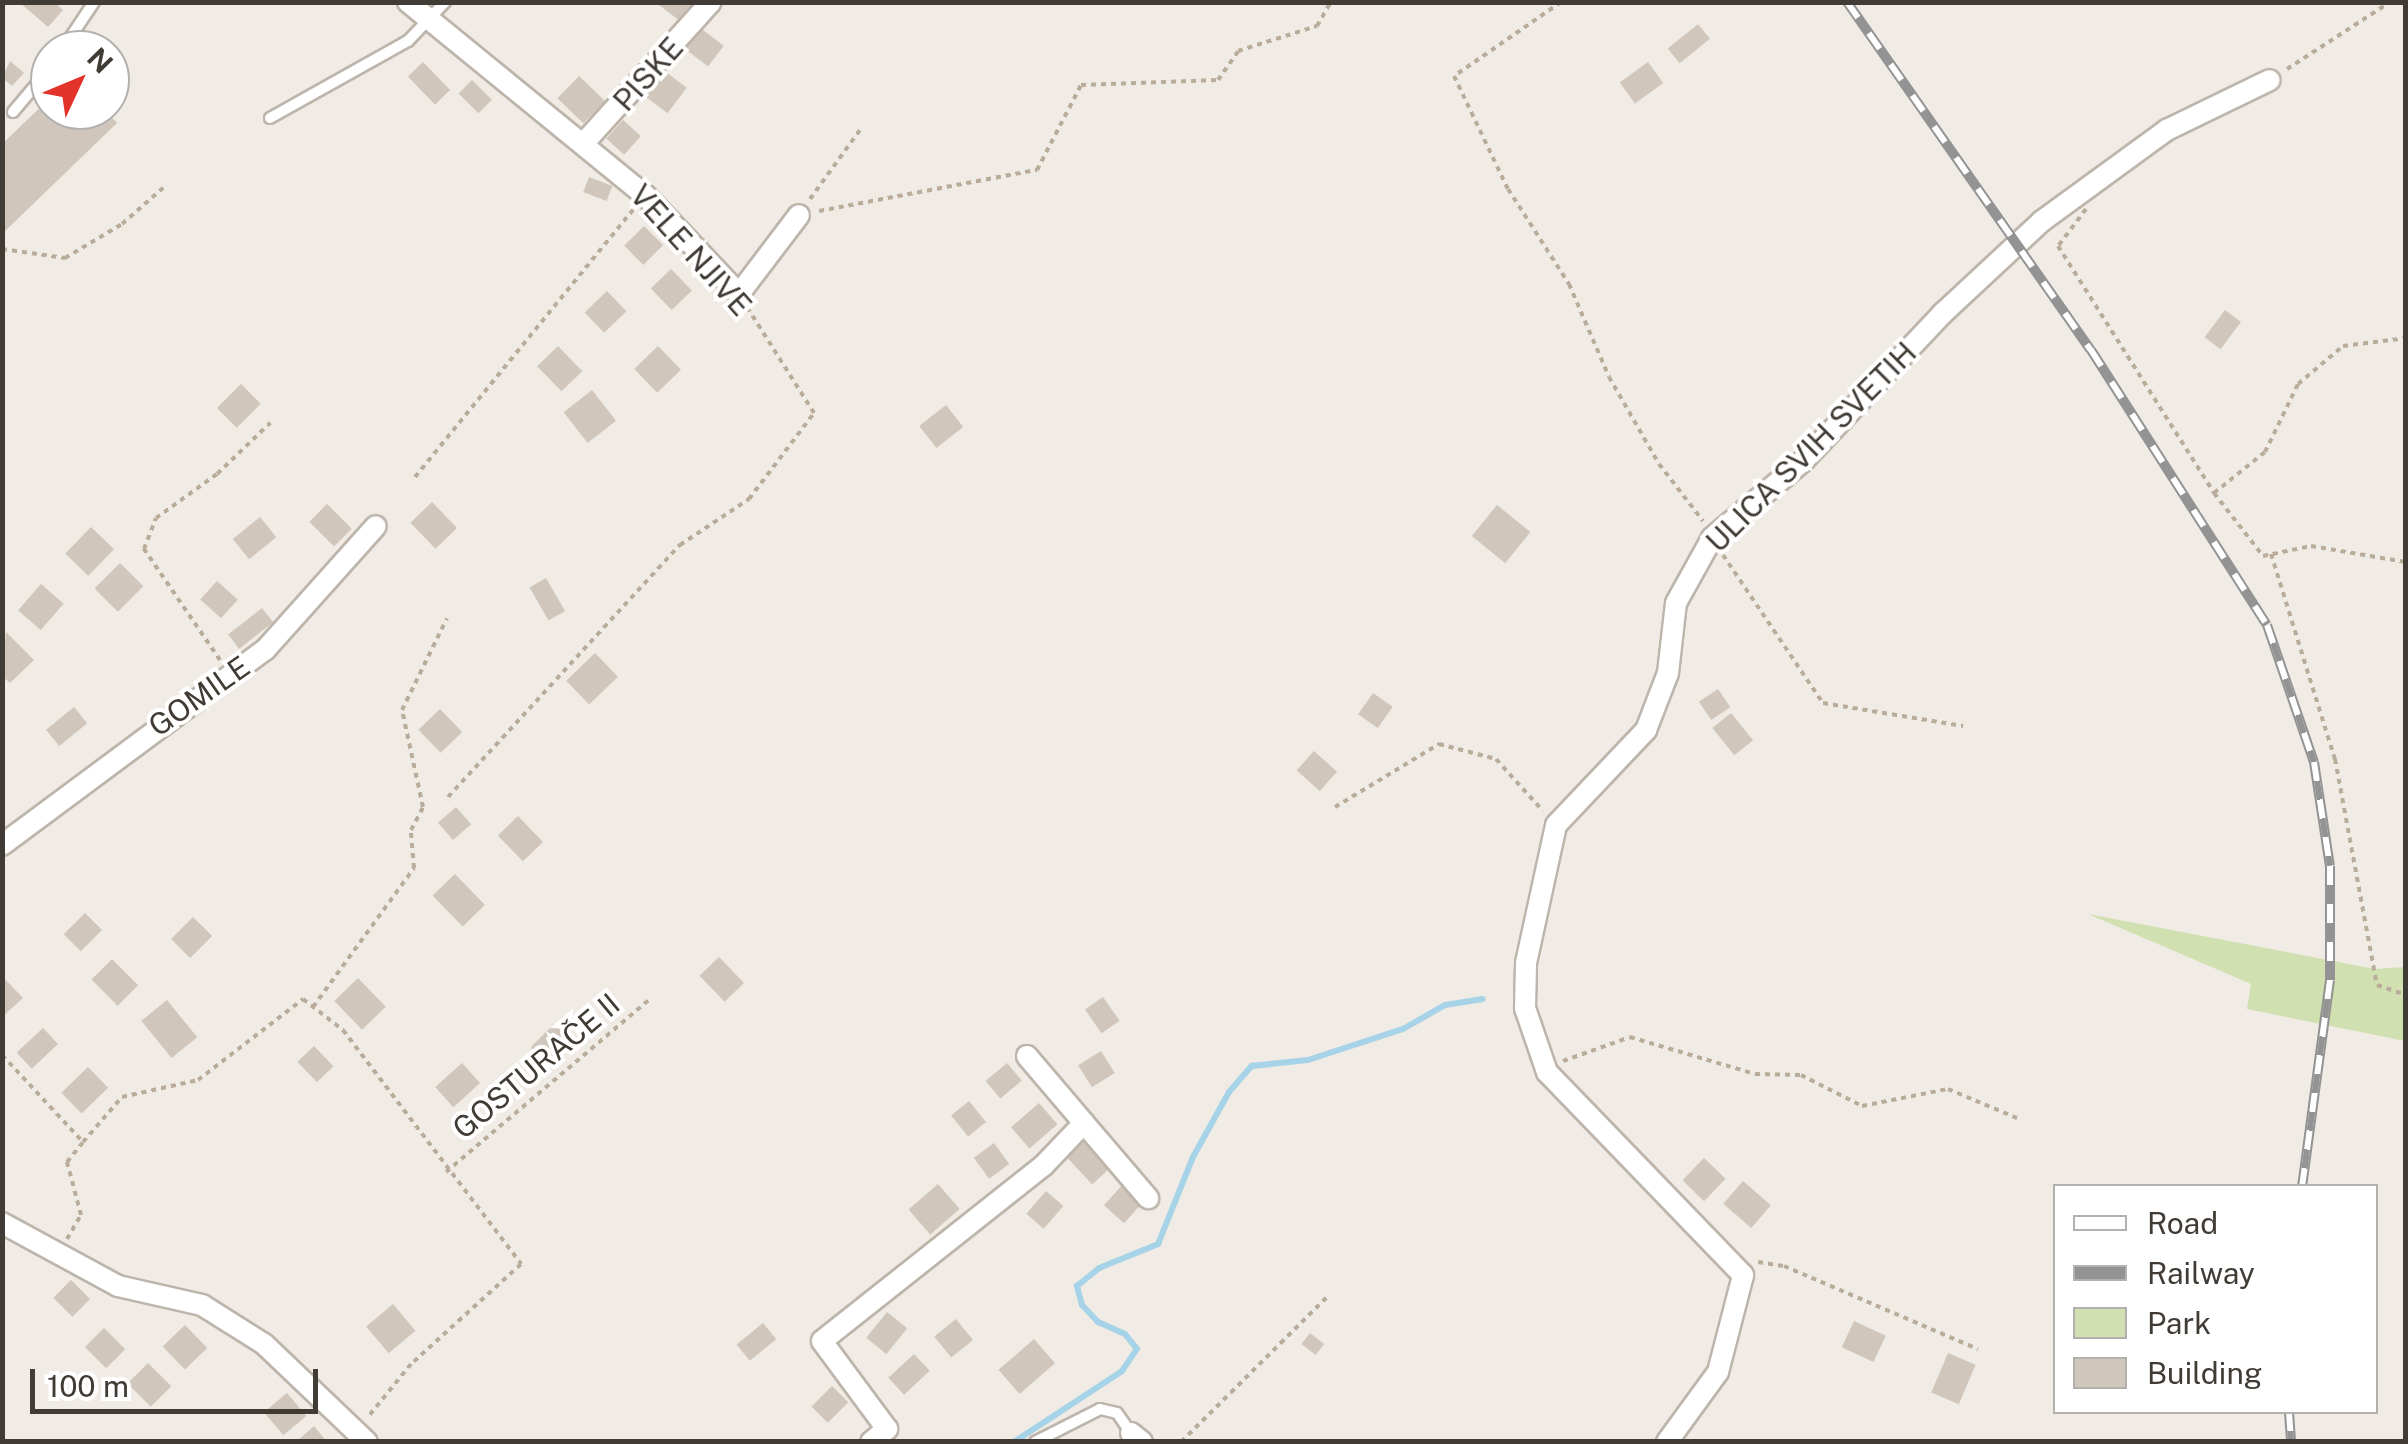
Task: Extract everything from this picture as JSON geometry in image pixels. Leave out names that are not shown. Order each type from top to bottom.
[{"type":"street","name":"VELE NJIVE","points":[[408,2],[645,195],[739,294]]},
{"type":"street","name":"PISKE","points":[[583,144],[710,2]]},
{"type":"street","name":"ULICA SVIH SVETIH","points":[[1556,825],[1646,730],[1668,672],[1676,604],[1712,538],[1802,461],[2017,242],[2081,190],[2167,130],[2270,80]]},
{"type":"street","points":[[739,294],[799,215]]},
{"type":"street","name":"GOMILE","points":[[2,845],[226,674],[265,650],[376,526]]},
{"type":"street","points":[[1556,825],[1526,963],[1525,1008],[1547,1072],[1743,1275],[1718,1372],[1667,1442]]},
{"type":"street","points":[[1027,1056],[1148,1198]]},
{"type":"street","points":[[871,1442],[887,1429],[822,1341],[1044,1166],[1084,1123]]},
{"type":"street","points":[[2,1222],[118,1286],[202,1305],[264,1344],[362,1436]]},
{"type":"lane","points":[[75,30],[94,2]]},
{"type":"lane","points":[[270,118],[408,40],[445,2]]},
{"type":"lane","points":[[14,112],[30,92]]},
{"type":"lane","points":[[1034,1442],[1100,1410],[1117,1413],[1136,1437]]},
{"type":"path","points":[[799,215],[1036,170],[1082,85],[1218,80],[1238,51],[1318,26],[1332,2]]},
{"type":"path","points":[[1561,2],[1454,76],[1508,189],[1569,284],[1608,377],[1824,703],[1963,726]]},
{"type":"path","points":[[2270,80],[2390,2]]},
{"type":"path","points":[[799,215],[860,130]]},
{"type":"path","points":[[2,250],[65,258],[122,224],[164,187]]},
{"type":"path","points":[[2081,190],[2088,215],[2058,246],[2214,493],[2263,556],[2311,546],[2406,562]]},
{"type":"path","points":[[414,477],[645,195]]},
{"type":"path","name":"VELE NJIVE","points":[[448,797],[680,545],[749,499],[814,413],[739,294]]},
{"type":"path","points":[[2214,493],[2264,452],[2298,384],[2342,346],[2406,338]]},
{"type":"path","points":[[226,674],[212,641],[144,549],[156,518],[217,474],[270,423]]},
{"type":"path","points":[[2271,554],[2335,760],[2377,985],[2406,994]]},
{"type":"path","points":[[313,1007],[414,868],[411,830],[423,807],[402,710],[447,618]]},
{"type":"path","points":[[1335,807],[1439,744],[1496,759],[1556,825]]},
{"type":"path","points":[[60,1257],[81,1215],[67,1162],[122,1097],[198,1080],[303,999],[342,1030],[446,1172]]},
{"type":"path","name":"GOSTURAČE II","points":[[362,1436],[411,1364],[522,1264],[446,1172],[650,999]]},
{"type":"path","points":[[1547,1072],[1630,1037],[1755,1074],[1801,1075],[1862,1106],[1948,1089],[2017,1118]]},
{"type":"path","points":[[2,1055],[83,1142]]},
{"type":"path","points":[[1743,1275],[1757,1262],[1784,1266],[1978,1349]]},
{"type":"path","points":[[1181,1442],[1329,1295]]},
{"type":"green space","points":[[2088,914],[2375,969],[2405,967],[2405,1041],[2247,1009],[2251,984]]},
{"type":"building","points":[[19,2],[54,2],[63,10],[48,27]]},
{"type":"building","points":[[655,2],[694,2],[680,21]]},
{"type":"building","points":[[1698,24],[1710,39],[1680,63],[1668,49]]},
{"type":"building","points":[[699,27],[724,46],[708,66],[683,48]]},
{"type":"building","points":[[10,61],[24,73],[12,86],[2,78]]},
{"type":"building","points":[[423,62],[450,90],[435,105],[408,77]]},
{"type":"building","points":[[1648,62],[1663,83],[1635,104],[1620,83]]},
{"type":"building","points":[[662,69],[687,88],[667,113],[643,95]]},
{"type":"building","points":[[579,76],[605,101],[583,123],[557,98]]},
{"type":"building","points":[[472,80],[492,100],[478,113],[459,93]]},
{"type":"building","points":[[30,117],[30,130],[110,130],[2,234],[2,144]]},
{"type":"building","points":[[623,120],[641,136],[624,155],[606,139]]},
{"type":"building","points":[[589,177],[612,186],[607,201],[583,192]]},
{"type":"building","points":[[644,226],[663,245],[643,265],[624,246]]},
{"type":"building","points":[[671,269],[692,291],[672,310],[651,288]]},
{"type":"building","points":[[607,291],[626,311],[604,333],[585,313]]},
{"type":"building","points":[[2225,310],[2241,322],[2221,349],[2205,337]]},
{"type":"building","points":[[558,346],[582,371],[561,391],[537,366]]},
{"type":"building","points":[[658,346],[681,370],[657,393],[634,369]]},
{"type":"building","points":[[241,384],[261,404],[237,428],[217,408]]},
{"type":"building","points":[[592,390],[616,421],[588,443],[564,412]]},
{"type":"building","points":[[946,405],[963,427],[936,448],[919,426]]},
{"type":"building","points":[[432,502],[457,528],[435,549],[410,523]]},
{"type":"building","points":[[327,504],[352,529],[334,546],[309,522]]},
{"type":"building","points":[[1497,505],[1530,532],[1505,563],[1472,536]]},
{"type":"building","points":[[260,517],[276,537],[249,559],[233,539]]},
{"type":"building","points":[[91,527],[114,549],[88,576],[65,554]]},
{"type":"building","points":[[120,563],[143,586],[118,612],[95,588]]},
{"type":"building","points":[[546,578],[565,611],[549,620],[530,588]]},
{"type":"building","points":[[217,581],[238,600],[221,618],[200,600]]},
{"type":"building","points":[[41,584],[64,604],[41,630],[18,610]]},
{"type":"building","points":[[262,608],[273,622],[239,649],[228,634]]},
{"type":"building","points":[[6,632],[34,660],[10,683],[2,676]]},
{"type":"building","points":[[595,653],[618,677],[589,705],[566,681]]},
{"type":"building","points":[[1718,689],[1730,707],[1711,720],[1699,702]]},
{"type":"building","points":[[1373,693],[1393,707],[1378,728],[1358,714]]},
{"type":"building","points":[[74,707],[87,723],[59,746],[46,730]]},
{"type":"building","points":[[440,709],[462,732],[441,753],[418,730]]},
{"type":"building","points":[[1731,713],[1753,740],[1734,755],[1712,728]]},
{"type":"building","points":[[1314,751],[1337,772],[1320,791],[1297,770]]},
{"type":"building","points":[[456,807],[471,824],[453,840],[438,823]]},
{"type":"building","points":[[518,816],[543,842],[523,861],[498,835]]},
{"type":"building","points":[[455,874],[485,905],[463,926],[433,896]]},
{"type":"building","points":[[85,913],[102,930],[81,951],[64,934]]},
{"type":"building","points":[[193,917],[212,936],[190,958],[171,939]]},
{"type":"building","points":[[719,957],[744,983],[725,1002],[700,976]]},
{"type":"building","points":[[112,959],[138,985],[118,1006],[91,980]]},
{"type":"building","points":[[2,976],[23,998],[2,1017]]},
{"type":"building","points":[[358,978],[386,1007],[362,1030],[334,1001]]},
{"type":"building","points":[[1103,997],[1120,1021],[1102,1033],[1085,1010]]},
{"type":"building","points":[[167,1000],[197,1037],[172,1058],[141,1021]]},
{"type":"building","points":[[554,1024],[574,1044],[550,1067],[531,1047]]},
{"type":"building","points":[[43,1028],[58,1044],[32,1069],[17,1053]]},
{"type":"building","points":[[314,1046],[333,1066],[317,1082],[297,1062]]},
{"type":"building","points":[[1101,1051],[1115,1073],[1092,1087],[1078,1065]]},
{"type":"building","points":[[462,1063],[480,1083],[453,1107],[435,1087]]},
{"type":"building","points":[[1007,1063],[1022,1081],[1000,1099],[986,1081]]},
{"type":"building","points":[[88,1067],[108,1088],[82,1114],[61,1093]]},
{"type":"building","points":[[969,1101],[986,1122],[968,1136],[951,1115]]},
{"type":"building","points":[[1039,1103],[1057,1124],[1029,1148],[1011,1127]]},
{"type":"building","points":[[1084,1136],[1112,1166],[1092,1184],[1064,1154]]},
{"type":"building","points":[[994,1143],[1009,1164],[989,1179],[974,1158]]},
{"type":"building","points":[[1704,1158],[1726,1179],[1704,1201],[1682,1180]]},
{"type":"building","points":[[1743,1181],[1771,1205],[1751,1228],[1723,1204]]},
{"type":"building","points":[[1124,1183],[1144,1201],[1124,1223],[1104,1205]]},
{"type":"building","points":[[938,1184],[960,1209],[930,1234],[909,1210]]},
{"type":"building","points":[[1046,1191],[1063,1206],[1044,1229],[1026,1214]]},
{"type":"building","points":[[71,1280],[90,1299],[72,1317],[53,1298]]},
{"type":"building","points":[[393,1304],[415,1331],[389,1353],[366,1326]]},
{"type":"building","points":[[887,1312],[907,1328],[886,1354],[866,1338]]},
{"type":"building","points":[[956,1319],[973,1340],[951,1358],[934,1337]]},
{"type":"building","points":[[1854,1321],[1886,1336],[1873,1362],[1842,1347]]},
{"type":"building","points":[[763,1323],[776,1339],[750,1361],[737,1344]]},
{"type":"building","points":[[185,1325],[207,1348],[185,1370],[163,1347]]},
{"type":"building","points":[[104,1328],[125,1349],[106,1368],[85,1347]]},
{"type":"building","points":[[1310,1333],[1324,1344],[1316,1355],[1301,1344]]},
{"type":"building","points":[[1034,1339],[1055,1363],[1020,1394],[999,1370]]},
{"type":"building","points":[[1948,1353],[1976,1365],[1959,1404],[1931,1393]]},
{"type":"building","points":[[914,1354],[930,1371],[904,1395],[888,1378]]},
{"type":"building","points":[[148,1363],[171,1386],[151,1407],[127,1384]]},
{"type":"building","points":[[832,1386],[848,1402],[828,1423],[811,1407]]},
{"type":"building","points":[[287,1393],[306,1416],[283,1435],[264,1412]]},
{"type":"building","points":[[314,1426],[327,1442],[296,1442]]},
{"type":"waterway","points":[[1014,1442],[1122,1371],[1137,1349],[1125,1334],[1098,1322],[1082,1305],[1077,1286],[1099,1268],[1158,1244],[1193,1157],[1229,1092],[1252,1066],[1308,1060],[1403,1029],[1445,1005],[1483,999]]},
{"type":"railway","points":[[1847,2],[2091,350],[2267,625],[2314,762],[2330,866],[2330,980],[2302,1184]]},
{"type":"railway","points":[[2289,1414],[2291,1442]]}]
